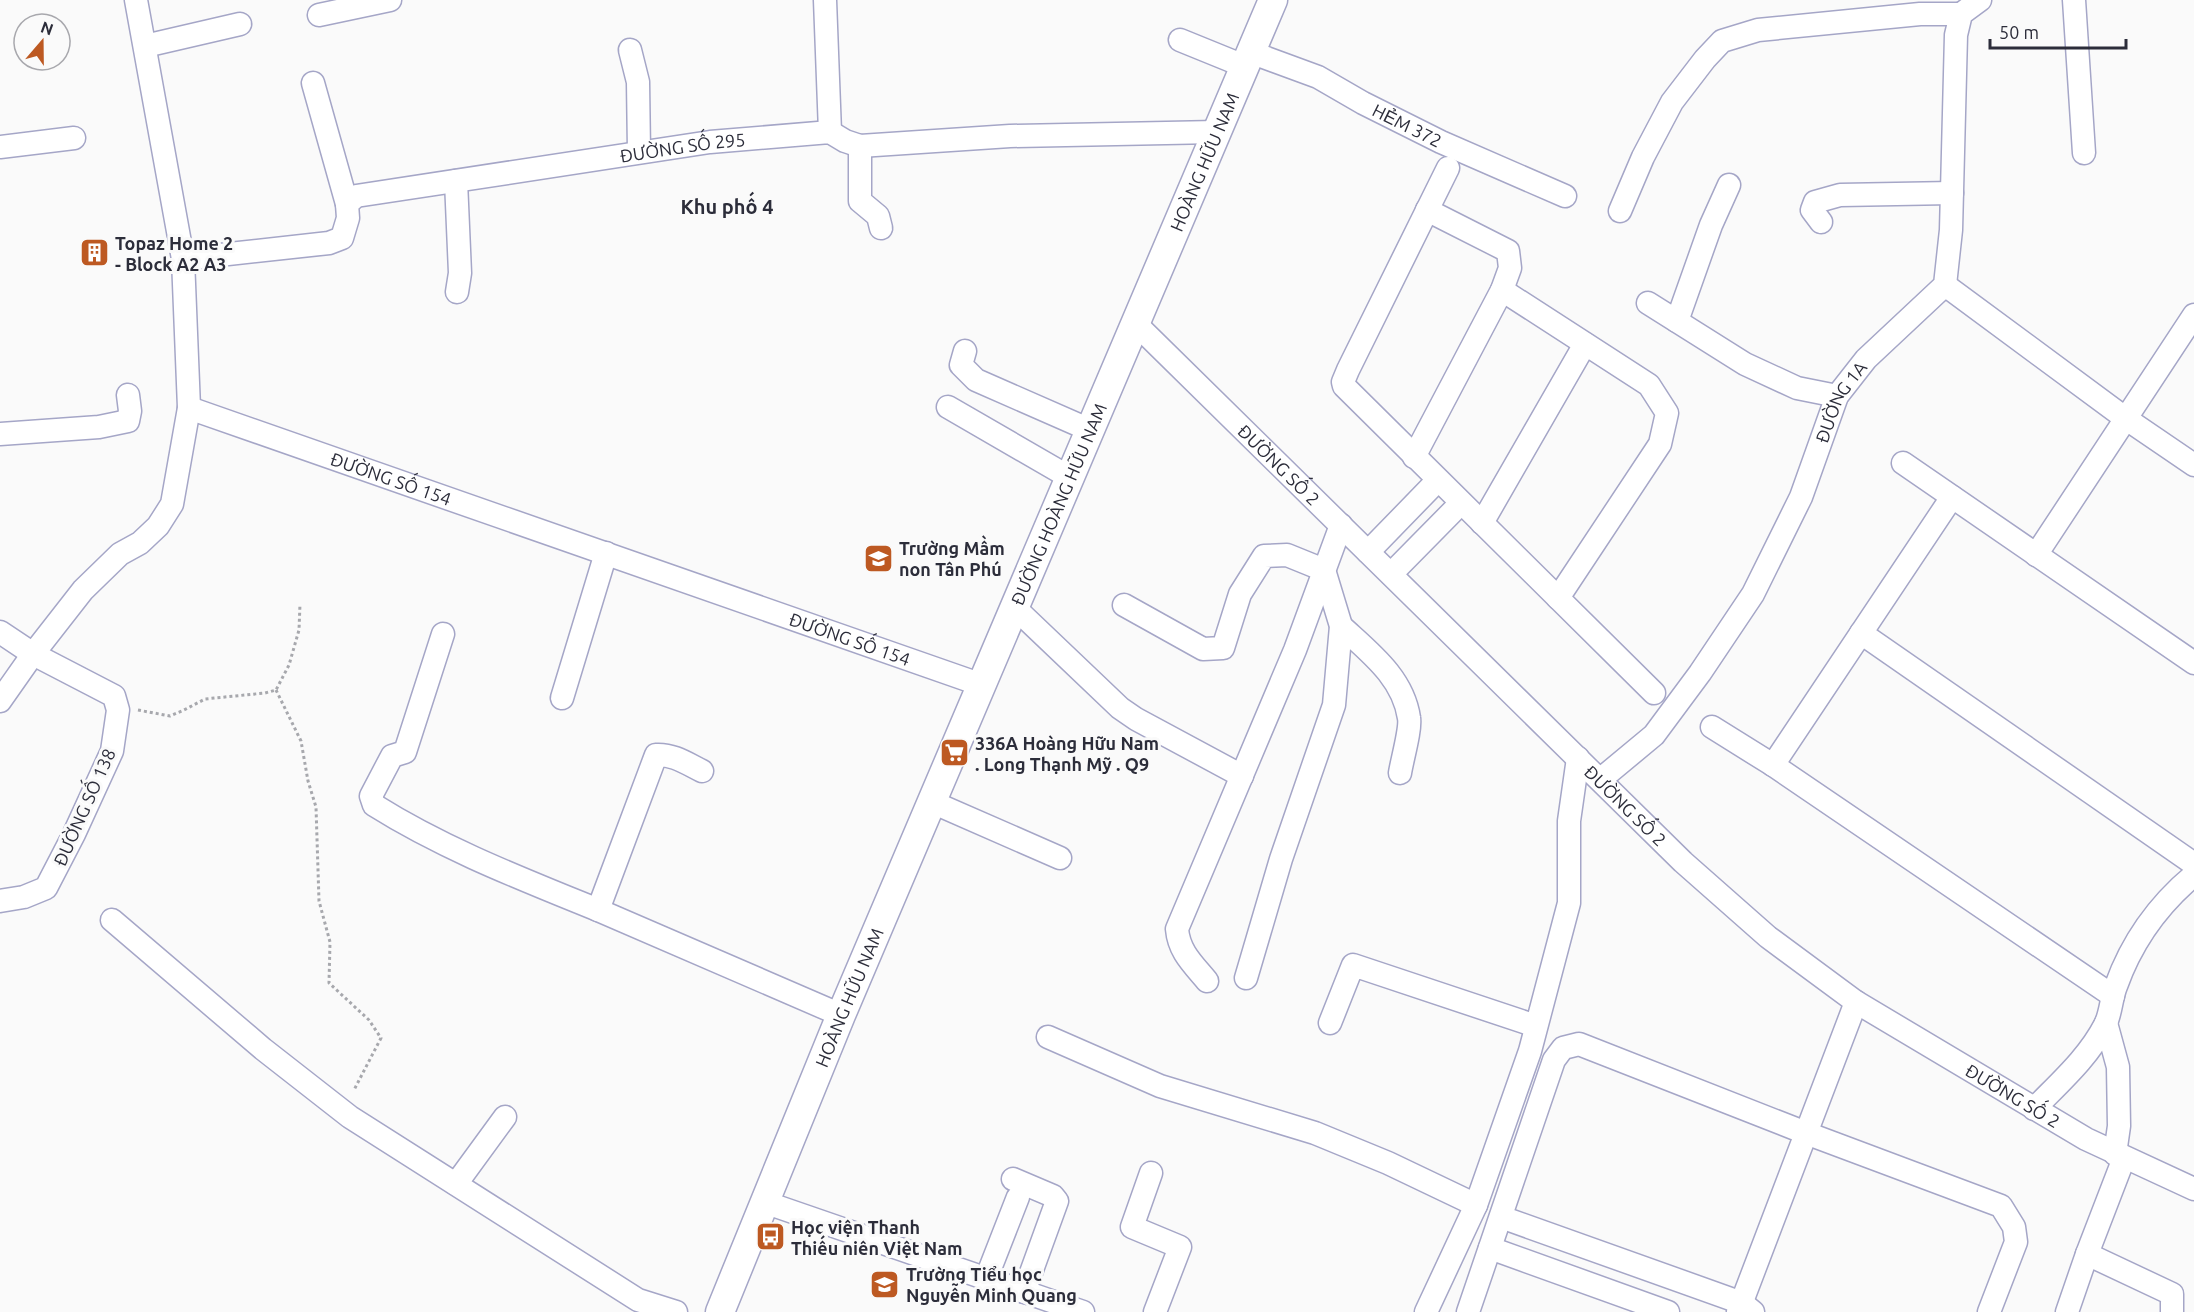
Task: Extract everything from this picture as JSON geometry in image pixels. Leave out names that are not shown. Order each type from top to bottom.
[{"type":"main road","name":"HOÀNG HỮU NAM","points":[[1135,323],[1274,0]]},
{"type":"main road","name":"ĐƯỜNG HOÀNG HỮU NAM","points":[[982,684],[1135,323]]},
{"type":"main road","name":"HOÀNG HỮU NAM","points":[[720,1312],[841,1016],[982,684]]},
{"type":"street","points":[[0,701],[83,590],[120,554],[140,543],[159,526],[172,504],[189,408],[183,259],[136,0]]},
{"type":"street","points":[[319,15],[390,0]]},
{"type":"street","points":[[825,0],[830,132],[845,141],[860,146],[1010,136],[1216,132]]},
{"type":"street","points":[[1620,211],[1643,157],[1672,102],[1705,58],[1722,41],[1758,30],[1920,14],[1961,14],[1980,0]]},
{"type":"street","points":[[2074,0],[2084,153]]},
{"type":"street","points":[[1961,14],[1956,35],[1951,230],[1945,285],[2125,418],[2194,465]]},
{"type":"street","points":[[145,46],[240,24]]},
{"type":"street","name":"HẺM 372","points":[[1180,40],[1318,77],[1363,103],[1441,142],[1565,196]]},
{"type":"street","points":[[630,50],[638,82],[639,152]]},
{"type":"street","points":[[183,259],[328,243],[342,238],[348,219],[347,204],[313,83]]},
{"type":"street","name":"ĐƯỜNG SỐ 295","points":[[347,204],[356,196],[639,152],[710,142],[830,132]]},
{"type":"street","points":[[0,147],[74,138]]},
{"type":"street","points":[[860,146],[860,201],[878,216],[881,228]]},
{"type":"street","points":[[1448,168],[1343,382],[1344,386],[1654,693]]},
{"type":"street","points":[[456,181],[460,273],[457,292]]},
{"type":"street","points":[[1677,321],[1711,225],[1728,185]]},
{"type":"street","points":[[1821,222],[1812,210],[1815,202],[1840,195],[1952,193]]},
{"type":"street","points":[[1414,457],[1502,290],[1510,268],[1508,251],[1427,210]]},
{"type":"street","name":"ĐƯỜNG 1A","points":[[1601,779],[1654,735],[1700,673],[1753,594],[1801,497],[1838,396],[1866,359],[1945,285]]},
{"type":"street","points":[[1502,290],[1649,385],[1667,414],[1660,444],[1558,598]]},
{"type":"street","points":[[1648,303],[1744,364],[1797,388],[1838,396]]},
{"type":"street","points":[[2036,555],[2194,315]]},
{"type":"street","name":"ĐƯỜNG SỐ 2","points":[[1135,323],[1683,862],[1768,937],[1856,1002],[2034,1109],[2120,1156],[2194,1189]]},
{"type":"street","points":[[1482,524],[1585,344]]},
{"type":"street","points":[[964,351],[961,365],[976,380],[1089,430]]},
{"type":"street","points":[[0,434],[99,427],[128,421],[130,411],[128,395]]},
{"type":"street","points":[[948,407],[1069,477]]},
{"type":"street","name":"ĐƯỜNG SỐ 154","points":[[189,408],[982,684]]},
{"type":"street","points":[[1903,463],[2194,663]]},
{"type":"street","points":[[1368,552],[1438,480]]},
{"type":"street","points":[[1773,765],[1952,497]]},
{"type":"street","points":[[1391,574],[1461,503]]},
{"type":"street","points":[[1207,981],[1183,954],[1177,930],[1295,650],[1341,525]]},
{"type":"street","points":[[562,698],[606,553]]},
{"type":"street","points":[[1124,605],[1203,649],[1223,648],[1240,594],[1264,556],[1287,555],[1324,570]]},
{"type":"street","points":[[1246,978],[1281,859],[1334,705],[1341,626],[1324,570]]},
{"type":"street","points":[[1014,607],[1120,708],[1136,719],[1242,776]]},
{"type":"street","points":[[1341,626],[1381,662],[1398,685],[1409,719],[1400,773]]},
{"type":"street","points":[[0,632],[33,654],[114,696],[118,710]]},
{"type":"street","points":[[1861,633],[2194,864]]},
{"type":"street","points":[[443,634],[405,752],[392,756],[371,796],[374,805],[410,828],[535,885],[598,910],[841,1016]]},
{"type":"street","name":"ĐƯỜNG SỐ 138","points":[[0,901],[24,897],[46,888],[112,751],[118,710]]},
{"type":"street","points":[[1712,727],[1773,765],[2113,996]]},
{"type":"street","points":[[598,910],[656,755],[667,754],[702,771]]},
{"type":"street","points":[[1426,1312],[1476,1205],[1530,1051],[1569,903],[1569,821],[1578,758]]},
{"type":"street","points":[[932,802],[1060,858]]},
{"type":"street","points":[[2034,1109],[2086,1054],[2106,1023],[2127,958],[2150,920],[2169,896],[2194,875]]},
{"type":"street","points":[[112,920],[263,1049],[350,1118],[638,1300],[676,1312]]},
{"type":"street","points":[[1330,1023],[1353,965],[1536,1026]]},
{"type":"street","points":[[1501,1217],[1744,1309],[1806,1133],[1856,1002]]},
{"type":"street","points":[[2067,1312],[2120,1156],[2118,1067],[2106,1023]]},
{"type":"street","points":[[1048,1037],[1160,1086],[1315,1133],[1388,1163],[1476,1205]]},
{"type":"street","points":[[1468,1312],[1554,1060],[1563,1048],[1579,1044],[2001,1206],[2014,1227],[2016,1242],[1989,1312]]},
{"type":"street","points":[[456,1184],[505,1118]]},
{"type":"street","points":[[1151,1173],[1132,1227],[1180,1247],[1155,1312]]},
{"type":"street","points":[[986,1278],[1015,1188],[1053,1196],[1057,1201],[1024,1292]]},
{"type":"street","points":[[765,1202],[1083,1312]]},
{"type":"street","points":[[1490,1248],[1668,1312]]},
{"type":"street","points":[[2087,1254],[2172,1294],[2172,1312]]},
{"type":"path","points":[[300,604],[298,630],[291,656],[276,690],[300,741],[316,807],[319,901],[330,942],[329,983],[369,1020],[381,1038],[354,1090]]},
{"type":"path","points":[[118,710],[129,708],[170,716],[205,699],[276,690]]},
{"type":"place","name":"Topaz Home 2 - Block A2 A3","points":[[94,253]]},
{"type":"place","name":"Trường Mầm non Tân Phú","points":[[878,558]]},
{"type":"place","name":"336A Hoàng Hữu Nam . Long Thạnh Mỹ . Q9","points":[[954,753]]},
{"type":"place","name":"Học viện Thanh Thiếu niên Việt Nam","points":[[770,1237]]},
{"type":"place","name":"Trường Tiểu học Nguyễn Minh Quang","points":[[885,1284]]},
{"type":"district","name":"Khu phố 4","points":[[727,206]]}]
